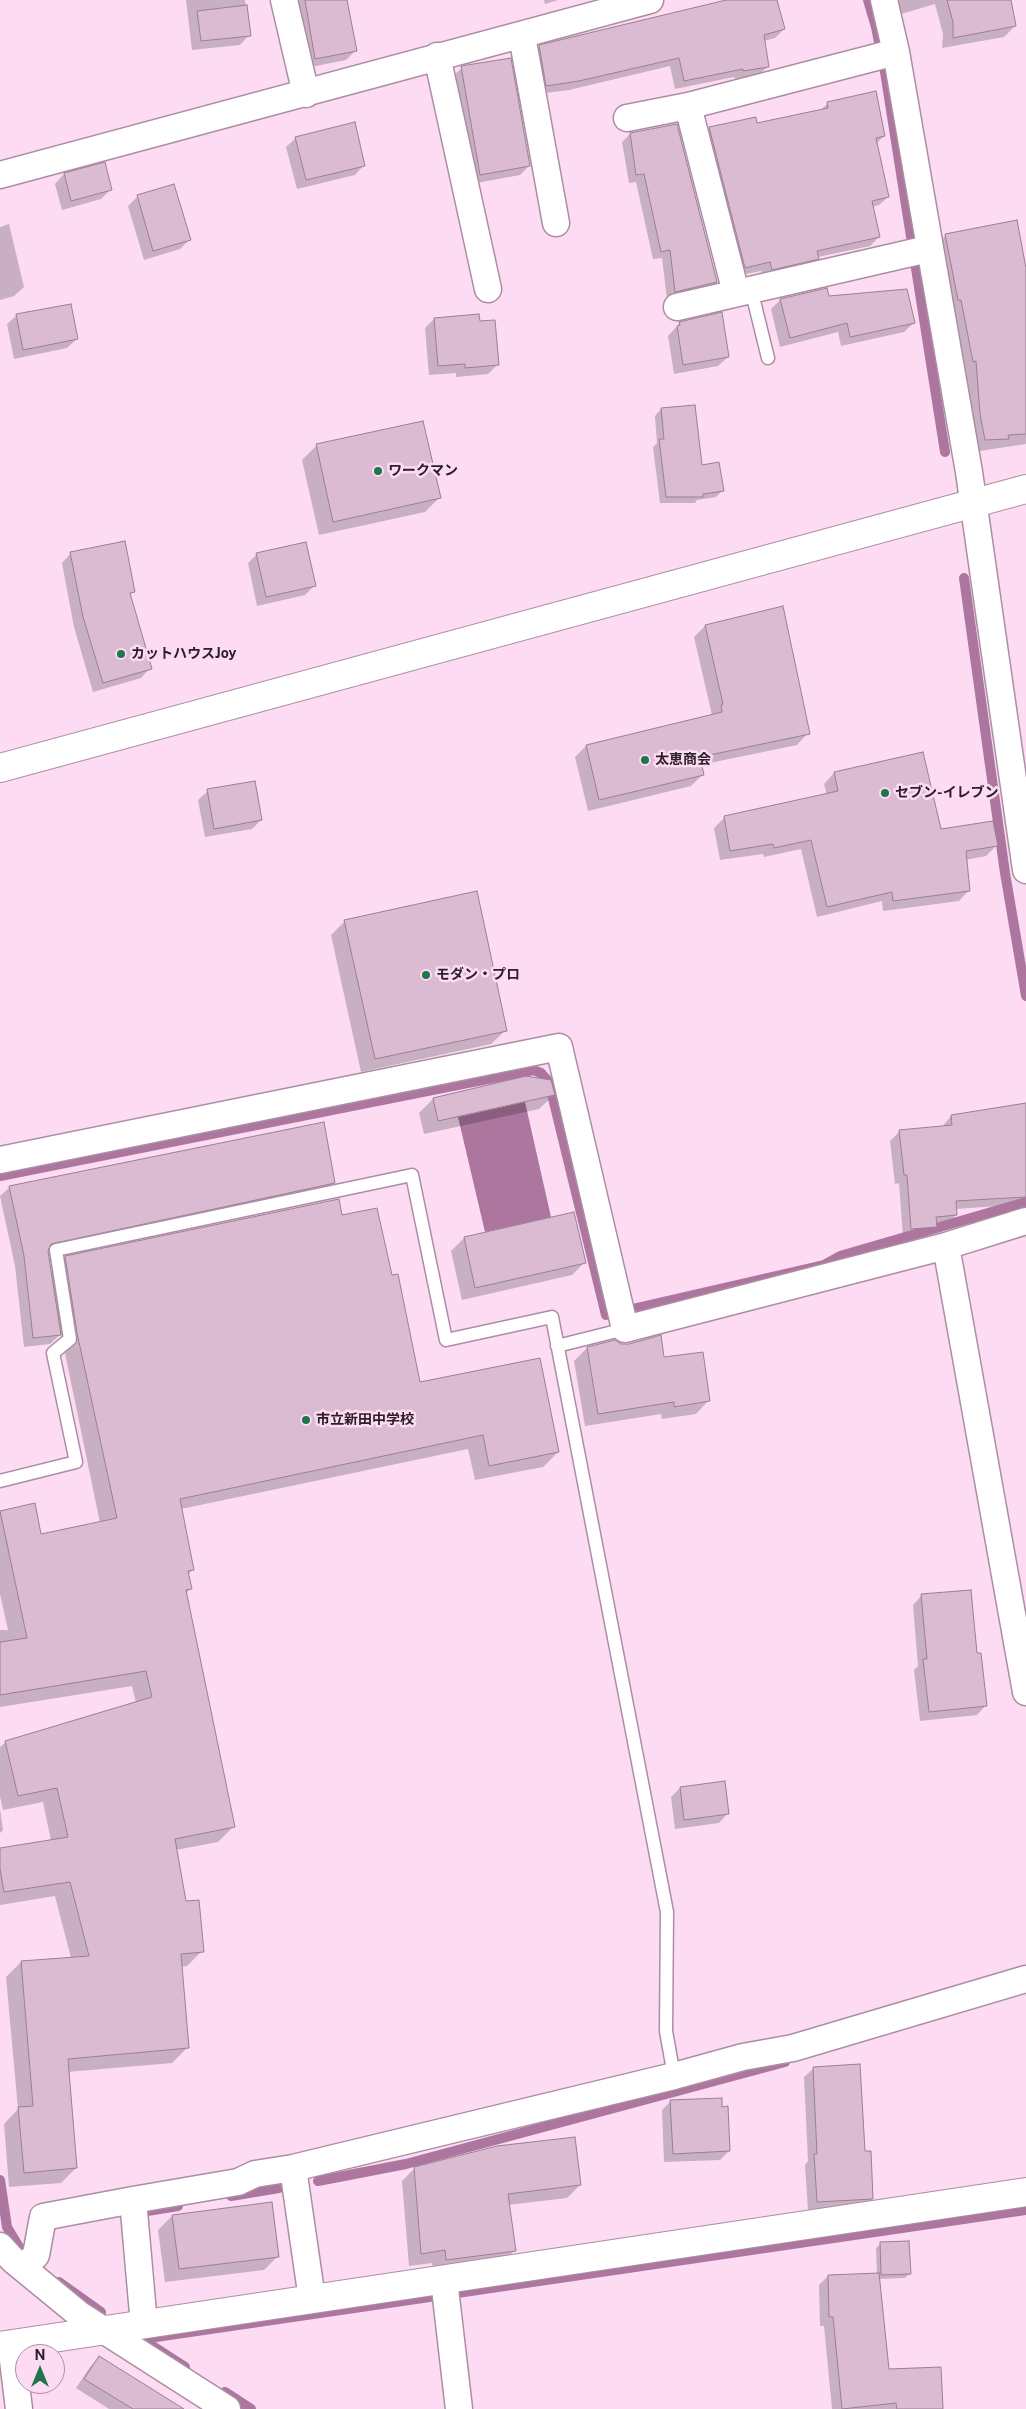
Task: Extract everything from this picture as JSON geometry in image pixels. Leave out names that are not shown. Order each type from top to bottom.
[{"type":"street","points":[[284,0],[306,94]]},
{"type":"street","points":[[0,175],[650,0]]},
{"type":"street","points":[[884,0],[886,55],[917,252],[973,503],[1026,870]]},
{"type":"street","points":[[522,36],[556,223]]},
{"type":"street","points":[[627,118],[688,106],[886,55]]},
{"type":"street","points":[[437,56],[488,289]]},
{"type":"street","points":[[688,106],[743,291]]},
{"type":"street","points":[[678,307],[917,252]]},
{"type":"street","points":[[0,768],[1026,489]]},
{"type":"street","points":[[0,1160],[559,1048],[622,1317],[946,1246],[1026,1221]]},
{"type":"street","points":[[946,1246],[1026,1692]]},
{"type":"street","points":[[29,2262],[42,2217],[134,2209],[238,2182],[255,2174],[294,2168],[674,2076],[743,2057],[793,2048],[1026,1979]]},
{"type":"street","points":[[294,2168],[312,2299]]},
{"type":"street","points":[[19,2409],[6,2345],[104,2332],[312,2299],[445,2289],[1026,2192]]},
{"type":"street","points":[[134,2209],[144,2325]]},
{"type":"street","points":[[0,2246],[29,2262],[104,2332],[227,2409]]},
{"type":"street","points":[[445,2289],[459,2409]]},
{"type":"lane","points":[[743,291],[768,358]]},
{"type":"lane","points":[[0,1481],[76,1462],[53,1354],[70,1339],[56,1250],[412,1175],[446,1340],[552,1317],[667,1912],[666,2031],[674,2076]]},
{"type":"lane","points":[[557,1346],[622,1317]]},
{"type":"shaded area","points":[[525,1102],[551,1217],[485,1232],[458,1117]]},
{"type":"building","points":[[305,0],[347,0],[357,51],[315,59]]},
{"type":"building","points":[[726,0],[777,0],[785,29],[764,35],[769,67],[743,71],[743,69],[684,81],[679,58],[579,81],[546,86],[539,45]]},
{"type":"building","points":[[947,0],[1011,0],[1016,26],[953,38],[953,22]]},
{"type":"building","points":[[247,5],[251,36],[201,41],[197,11]]},
{"type":"building","points":[[511,58],[530,166],[480,175],[461,66]]},
{"type":"building","points":[[876,91],[885,136],[876,138],[889,197],[872,201],[880,237],[817,251],[819,259],[772,270],[770,262],[745,268],[709,127],[756,117],[757,123],[828,108],[827,102]]},
{"type":"building","points":[[355,122],[365,166],[306,180],[295,137]]},
{"type":"building","points":[[677,124],[717,282],[675,292],[670,250],[661,252],[644,174],[636,175],[630,133]]},
{"type":"building","points":[[105,162],[112,190],[71,201],[64,173]]},
{"type":"building","points":[[174,184],[191,240],[153,251],[137,195]]},
{"type":"building","points":[[1017,220],[1026,268],[1026,434],[1008,435],[1009,439],[985,440],[980,414],[976,361],[973,362],[961,300],[958,300],[945,234]]},
{"type":"building","points":[[827,288],[829,296],[907,289],[915,323],[850,337],[847,323],[790,338],[780,299]]},
{"type":"building","points":[[71,304],[78,339],[23,350],[16,314]]},
{"type":"building","points":[[722,312],[729,357],[683,365],[677,326],[680,325],[679,322]]},
{"type":"building","points":[[479,314],[480,321],[495,320],[499,365],[465,368],[465,364],[438,366],[434,318]]},
{"type":"building","points":[[695,405],[702,465],[719,462],[724,491],[703,494],[703,497],[666,497],[659,439],[664,439],[661,408]]},
{"type":"building","name":"ワークマン","points":[[423,421],[441,498],[333,522],[316,444]]},
{"type":"building","points":[[125,541],[135,592],[130,593],[152,669],[103,683],[83,617],[70,552]]},
{"type":"building","points":[[306,542],[316,586],[266,597],[256,553]]},
{"type":"building","points":[[783,606],[810,734],[700,757],[704,775],[599,800],[586,745],[722,712],[721,705],[723,704],[705,625]]},
{"type":"building","points":[[923,752],[941,829],[993,821],[998,846],[966,851],[970,891],[893,901],[892,892],[827,907],[811,840],[774,848],[773,844],[730,851],[724,816],[838,791],[834,772]]},
{"type":"building","points":[[255,781],[262,820],[214,829],[207,789]]},
{"type":"building","name":"モダン・プロ","points":[[477,891],[507,1031],[375,1059],[344,920]]},
{"type":"building","points":[[526,1076],[551,1080],[555,1095],[438,1121],[433,1098]]},
{"type":"building","points":[[1026,1103],[1026,1197],[956,1201],[957,1215],[936,1217],[937,1227],[911,1229],[907,1175],[904,1175],[899,1130],[952,1125],[951,1115]]},
{"type":"building","points":[[324,1122],[335,1183],[51,1244],[48,1251],[61,1335],[33,1338],[24,1256],[9,1186]]},
{"type":"building","points":[[339,1199],[342,1215],[377,1208],[392,1275],[398,1274],[420,1382],[540,1358],[559,1452],[489,1466],[483,1435],[180,1499],[194,1570],[188,1571],[192,1589],[186,1590],[235,1827],[175,1839],[186,1901],[199,1900],[204,1952],[181,1954],[189,2048],[68,2059],[77,2168],[24,2173],[18,2107],[33,2106],[21,1961],[89,1956],[70,1882],[4,1892],[0,1869],[0,1848],[68,1837],[57,1788],[18,1796],[5,1741],[152,1697],[146,1671],[0,1695],[0,1642],[27,1638],[0,1511],[35,1503],[41,1534],[117,1518],[77,1333],[65,1256]]},
{"type":"building","points":[[574,1212],[586,1263],[475,1288],[464,1237]]},
{"type":"building","points":[[661,1335],[664,1357],[703,1352],[710,1401],[674,1407],[674,1402],[598,1414],[587,1347],[615,1340],[621,1344],[629,1344]]},
{"type":"building","points":[[971,1590],[977,1653],[981,1653],[987,1706],[929,1712],[923,1659],[927,1659],[921,1594]]},
{"type":"building","points":[[725,1781],[729,1814],[684,1820],[680,1787]]},
{"type":"building","points":[[860,2064],[865,2151],[871,2151],[873,2199],[817,2202],[814,2154],[817,2154],[813,2067]]},
{"type":"building","points":[[722,2098],[722,2107],[728,2106],[730,2151],[673,2154],[670,2100]]},
{"type":"building","points":[[575,2137],[581,2185],[508,2194],[516,2251],[446,2260],[445,2250],[421,2254],[414,2167],[497,2146]]},
{"type":"building","points":[[272,2202],[279,2257],[179,2269],[172,2215]]},
{"type":"building","points":[[909,2241],[911,2274],[881,2275],[880,2242]]},
{"type":"building","points":[[879,2273],[889,2369],[941,2367],[943,2409],[897,2409],[896,2403],[842,2409],[833,2317],[829,2317],[828,2275]]},
{"type":"building","points":[[99,2356],[184,2409],[133,2409],[84,2379]]},
{"type":"waterway","points":[[868,0],[876,27],[885,72],[945,452]]},
{"type":"waterway","points":[[964,578],[1005,873],[1026,996]]},
{"type":"waterway","points":[[0,1176],[533,1070],[541,1073],[549,1082],[606,1315],[824,1265],[840,1256],[1026,1202]]},
{"type":"waterway","points":[[318,2181],[406,2164],[785,2062]]},
{"type":"waterway","points":[[0,2180],[7,2227],[19,2247],[27,2255]]},
{"type":"waterway","points":[[231,2196],[279,2188]]},
{"type":"waterway","points":[[135,2213],[178,2206]]},
{"type":"waterway","points":[[142,2339],[1026,2210]]},
{"type":"waterway","points":[[59,2282],[101,2312]]},
{"type":"waterway","points":[[140,2338],[185,2367]]},
{"type":"waterway","points":[[225,2392],[251,2409]]},
{"type":"place","name":"ワークマン","points":[[378,471]]},
{"type":"place","name":"カットハウスJoy","points":[[121,654]]},
{"type":"place","name":"太恵商会","points":[[645,760]]},
{"type":"place","name":"セブン-イレブン","points":[[885,793]]},
{"type":"place","name":"モダン・プロ","points":[[426,975]]},
{"type":"place","name":"市立新田中学校","points":[[306,1420]]}]
